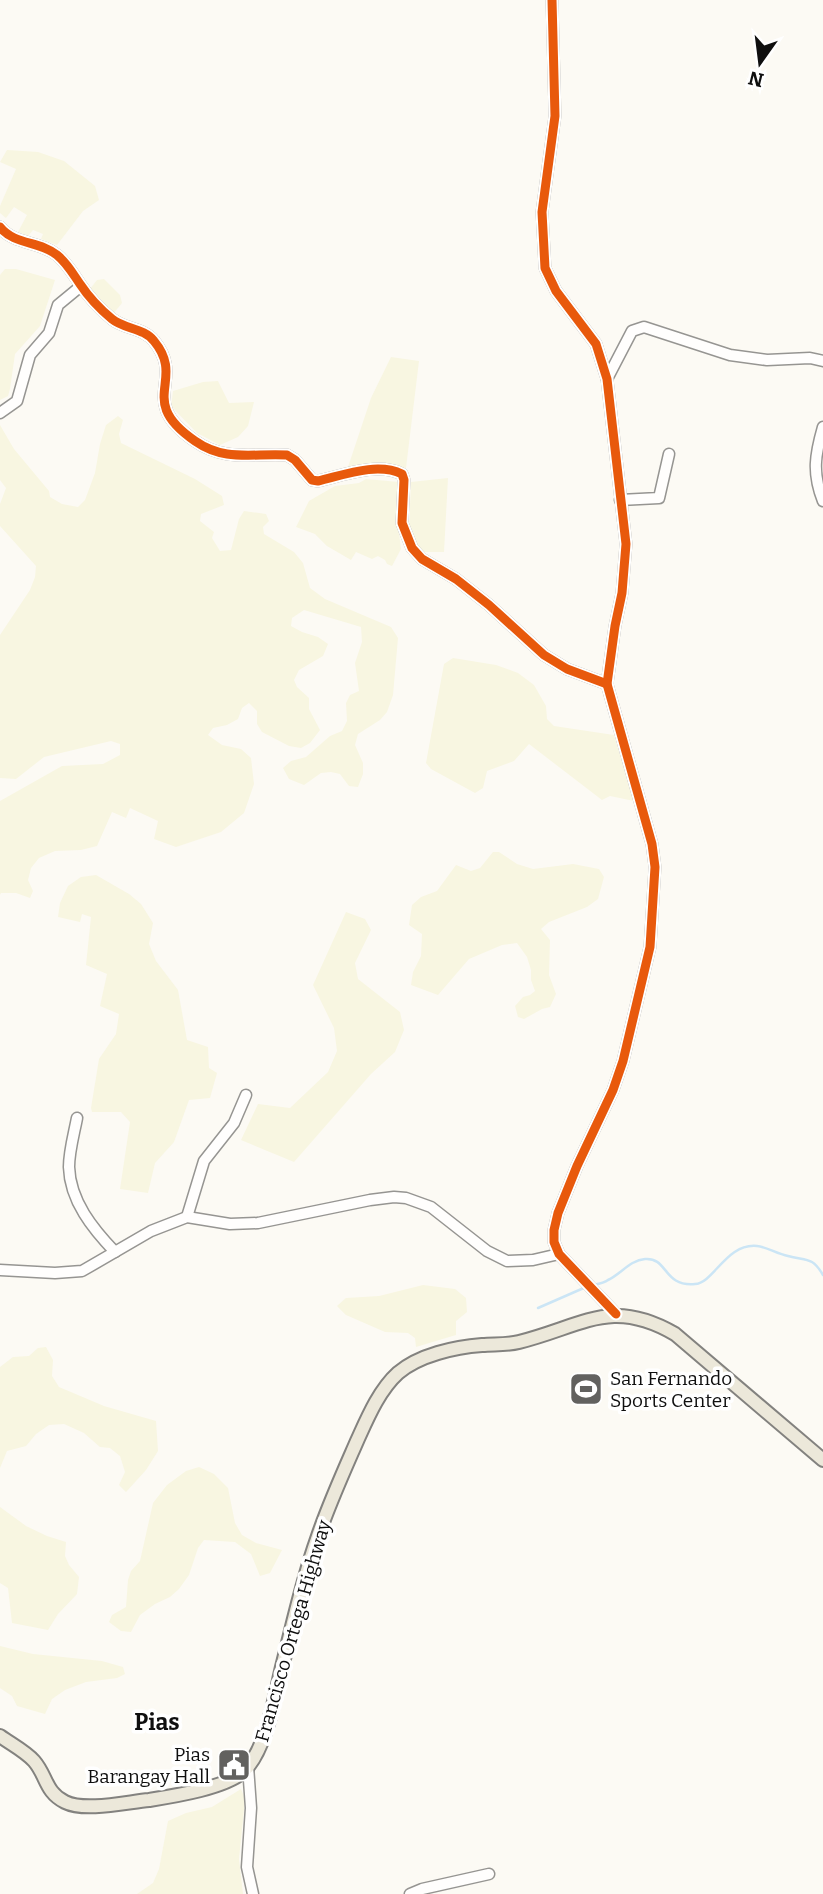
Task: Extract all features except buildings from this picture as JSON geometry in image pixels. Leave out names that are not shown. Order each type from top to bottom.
[{"type":"main road","name":"Francisco Ortega Highway","points":[[0,1737],[33,1759],[44,1783],[62,1801],[79,1807],[164,1798],[234,1778],[248,1766],[257,1751],[270,1714],[317,1539],[369,1415],[397,1373],[414,1363],[444,1352],[479,1345],[513,1343],[543,1336],[582,1321],[616,1314],[648,1321],[675,1334],[823,1459]]},
{"type":"street","points":[[552,0],[555,116],[542,212],[545,268],[556,291],[596,344],[607,379],[625,556],[607,684],[652,844],[655,867],[650,947],[623,1061],[613,1090],[577,1166],[554,1230],[554,1242],[559,1254],[616,1314]]},
{"type":"street","points":[[0,227],[19,240],[56,254],[72,271],[80,286],[113,321],[146,334],[156,342],[168,370],[162,394],[166,414],[184,433],[212,452],[227,456],[287,455],[295,460],[312,480],[318,481],[359,471],[402,474],[402,523],[412,548],[422,559],[456,579],[544,655],[567,669],[607,684]]},
{"type":"street","points":[[0,413],[17,401],[30,355],[49,333],[58,305],[80,286]]},
{"type":"street","points":[[607,379],[632,331],[644,327],[730,355],[768,360],[810,358],[823,361]]},
{"type":"street","points":[[823,426],[815,473],[823,501]]},
{"type":"street","points":[[620,500],[659,498],[669,454]]},
{"type":"street","points":[[187,1217],[204,1161],[234,1123],[246,1095]]},
{"type":"street","points":[[77,1118],[69,1166],[72,1184],[78,1202],[96,1232],[116,1252]]},
{"type":"street","points":[[0,1270],[69,1273],[93,1266],[151,1231],[187,1217],[230,1224],[258,1223],[370,1200],[407,1198],[438,1212],[497,1257],[520,1262],[559,1254]]},
{"type":"street","points":[[248,1766],[251,1808],[247,1867],[253,1894]]},
{"type":"street","points":[[410,1894],[489,1874]]},
{"type":"shaded area","points":[[7,150],[38,152],[64,161],[95,186],[99,200],[83,211],[57,245],[41,239],[43,234],[33,230],[28,236],[18,232],[27,215],[14,207],[6,218],[0,213],[0,206],[16,169],[0,162]]},
{"type":"shaded area","points":[[5,269],[16,269],[55,280],[40,326],[15,354],[8,396],[0,400],[0,275]]},
{"type":"shaded area","points":[[104,279],[120,295],[122,303],[113,314],[90,289],[97,280]]},
{"type":"shaded area","points":[[391,357],[419,361],[406,468],[381,465],[348,467],[371,398]]},
{"type":"shaded area","points":[[218,381],[229,403],[254,402],[248,426],[238,437],[220,445],[197,433],[171,406],[173,391],[203,382]]},
{"type":"shaded area","points":[[118,416],[123,420],[119,434],[121,443],[195,479],[222,496],[224,505],[201,514],[200,521],[214,532],[212,538],[220,551],[231,550],[239,519],[244,511],[266,514],[269,521],[263,527],[264,534],[294,552],[303,563],[310,588],[325,599],[391,627],[398,638],[393,695],[387,712],[380,720],[358,734],[355,745],[363,763],[363,774],[358,787],[349,786],[340,774],[331,772],[321,773],[304,785],[289,779],[283,768],[291,761],[306,757],[330,736],[342,731],[347,721],[346,703],[350,695],[359,691],[355,663],[362,642],[361,627],[304,610],[292,618],[291,626],[328,644],[323,656],[299,670],[294,680],[297,687],[309,698],[309,709],[320,730],[310,743],[301,748],[289,746],[262,732],[257,724],[257,711],[249,703],[242,708],[238,719],[213,728],[208,735],[222,745],[241,749],[251,758],[254,784],[244,813],[221,832],[176,847],[154,839],[158,821],[130,808],[126,818],[112,812],[97,846],[55,851],[39,858],[31,868],[28,880],[33,891],[30,898],[16,893],[0,895],[0,801],[62,766],[103,764],[120,755],[120,744],[111,741],[44,757],[16,779],[0,778],[0,635],[30,590],[36,566],[0,526],[0,504],[6,488],[0,480],[0,425],[14,449],[49,491],[50,497],[62,504],[78,507],[85,500],[95,473],[106,425]]},
{"type":"shaded area","points":[[448,478],[444,552],[422,552],[409,530],[411,482]]},
{"type":"shaded area","points":[[366,479],[399,482],[396,509],[401,549],[392,566],[378,556],[372,559],[356,552],[351,560],[327,546],[315,534],[296,527],[309,501],[335,486],[359,483]]},
{"type":"shaded area","points":[[453,658],[496,665],[518,673],[534,685],[546,706],[547,719],[554,726],[614,735],[634,801],[610,796],[602,800],[529,744],[514,761],[487,771],[483,788],[475,793],[431,769],[426,763],[444,664]]},
{"type":"shaded area","points":[[493,852],[499,852],[517,864],[533,869],[573,864],[599,869],[604,877],[598,899],[587,907],[549,922],[541,929],[550,940],[549,975],[556,994],[550,1007],[524,1019],[518,1017],[515,1006],[523,997],[535,991],[527,957],[517,943],[502,945],[469,959],[438,995],[411,985],[413,972],[421,956],[422,934],[409,925],[412,905],[421,897],[437,891],[456,865],[471,871],[480,868]]},
{"type":"shaded area","points":[[96,875],[141,904],[153,923],[149,944],[156,961],[178,990],[187,1040],[208,1047],[209,1068],[217,1073],[210,1098],[189,1100],[174,1142],[155,1163],[148,1193],[120,1189],[130,1122],[121,1112],[92,1112],[91,1108],[99,1059],[116,1034],[119,1014],[100,1006],[107,974],[86,965],[91,917],[82,914],[80,922],[58,917],[60,903],[68,886],[81,877]]},
{"type":"shaded area","points":[[346,912],[365,919],[371,930],[355,963],[358,979],[400,1012],[404,1030],[395,1052],[371,1074],[294,1162],[241,1140],[258,1104],[290,1108],[328,1072],[337,1051],[334,1028],[313,985]]},
{"type":"shaded area","points":[[423,1285],[455,1289],[466,1298],[467,1312],[456,1321],[456,1335],[416,1347],[415,1338],[408,1333],[385,1332],[346,1315],[337,1306],[346,1298],[379,1296]]},
{"type":"shaded area","points":[[46,1347],[53,1360],[52,1376],[59,1387],[104,1406],[156,1421],[158,1451],[146,1470],[126,1492],[119,1485],[125,1472],[120,1456],[110,1448],[100,1447],[84,1433],[64,1424],[49,1425],[36,1434],[26,1446],[7,1451],[0,1468],[0,1367],[13,1357],[29,1356],[38,1348]]},
{"type":"shaded area","points":[[199,1467],[214,1474],[228,1488],[235,1523],[242,1535],[256,1543],[282,1550],[270,1573],[260,1576],[251,1554],[235,1542],[204,1540],[198,1548],[189,1575],[179,1589],[140,1615],[131,1632],[121,1631],[109,1622],[112,1615],[126,1607],[128,1580],[131,1571],[140,1561],[153,1503],[167,1485],[186,1471]]},
{"type":"shaded area","points":[[0,1507],[26,1526],[66,1542],[65,1556],[79,1577],[77,1594],[58,1614],[48,1630],[12,1623],[8,1588],[0,1583]]},
{"type":"shaded area","points":[[0,1646],[33,1654],[102,1661],[123,1667],[125,1674],[117,1678],[86,1682],[65,1690],[52,1699],[45,1714],[17,1706],[12,1696],[0,1688]]},
{"type":"shaded area","points":[[241,1789],[245,1799],[239,1859],[243,1894],[137,1894],[153,1883],[159,1869],[168,1821],[186,1813],[212,1807]]},
{"type":"waterway","points":[[593,1285],[605,1282],[635,1262],[645,1259],[658,1262],[677,1281],[695,1284],[702,1282],[737,1251],[757,1246],[808,1260],[823,1275]]},
{"type":"waterway","points":[[538,1308],[586,1287]]},
{"type":"cycle path","points":[[552,0],[555,116],[542,212],[545,268],[556,291],[596,344],[607,379],[626,544],[622,593],[607,684],[652,844],[655,867],[650,947],[623,1061],[613,1090],[577,1166],[554,1230],[554,1242],[559,1254],[616,1314]]},
{"type":"cycle path","points":[[0,227],[12,237],[43,247],[57,255],[83,289],[108,315],[117,322],[145,333],[154,341],[163,355],[166,368],[164,402],[168,414],[177,427],[195,441],[206,448],[228,454],[287,455],[295,460],[312,480],[318,481],[371,469],[402,474],[402,523],[412,548],[422,559],[456,579],[544,655],[567,669],[607,684]]},
{"type":"place","name":"San Fernando Sports Center","points":[[586,1389]]},
{"type":"place","name":"Pias Barangay Hall","points":[[234,1765]]},
{"type":"district","name":"Pias","points":[[157,1722]]}]
